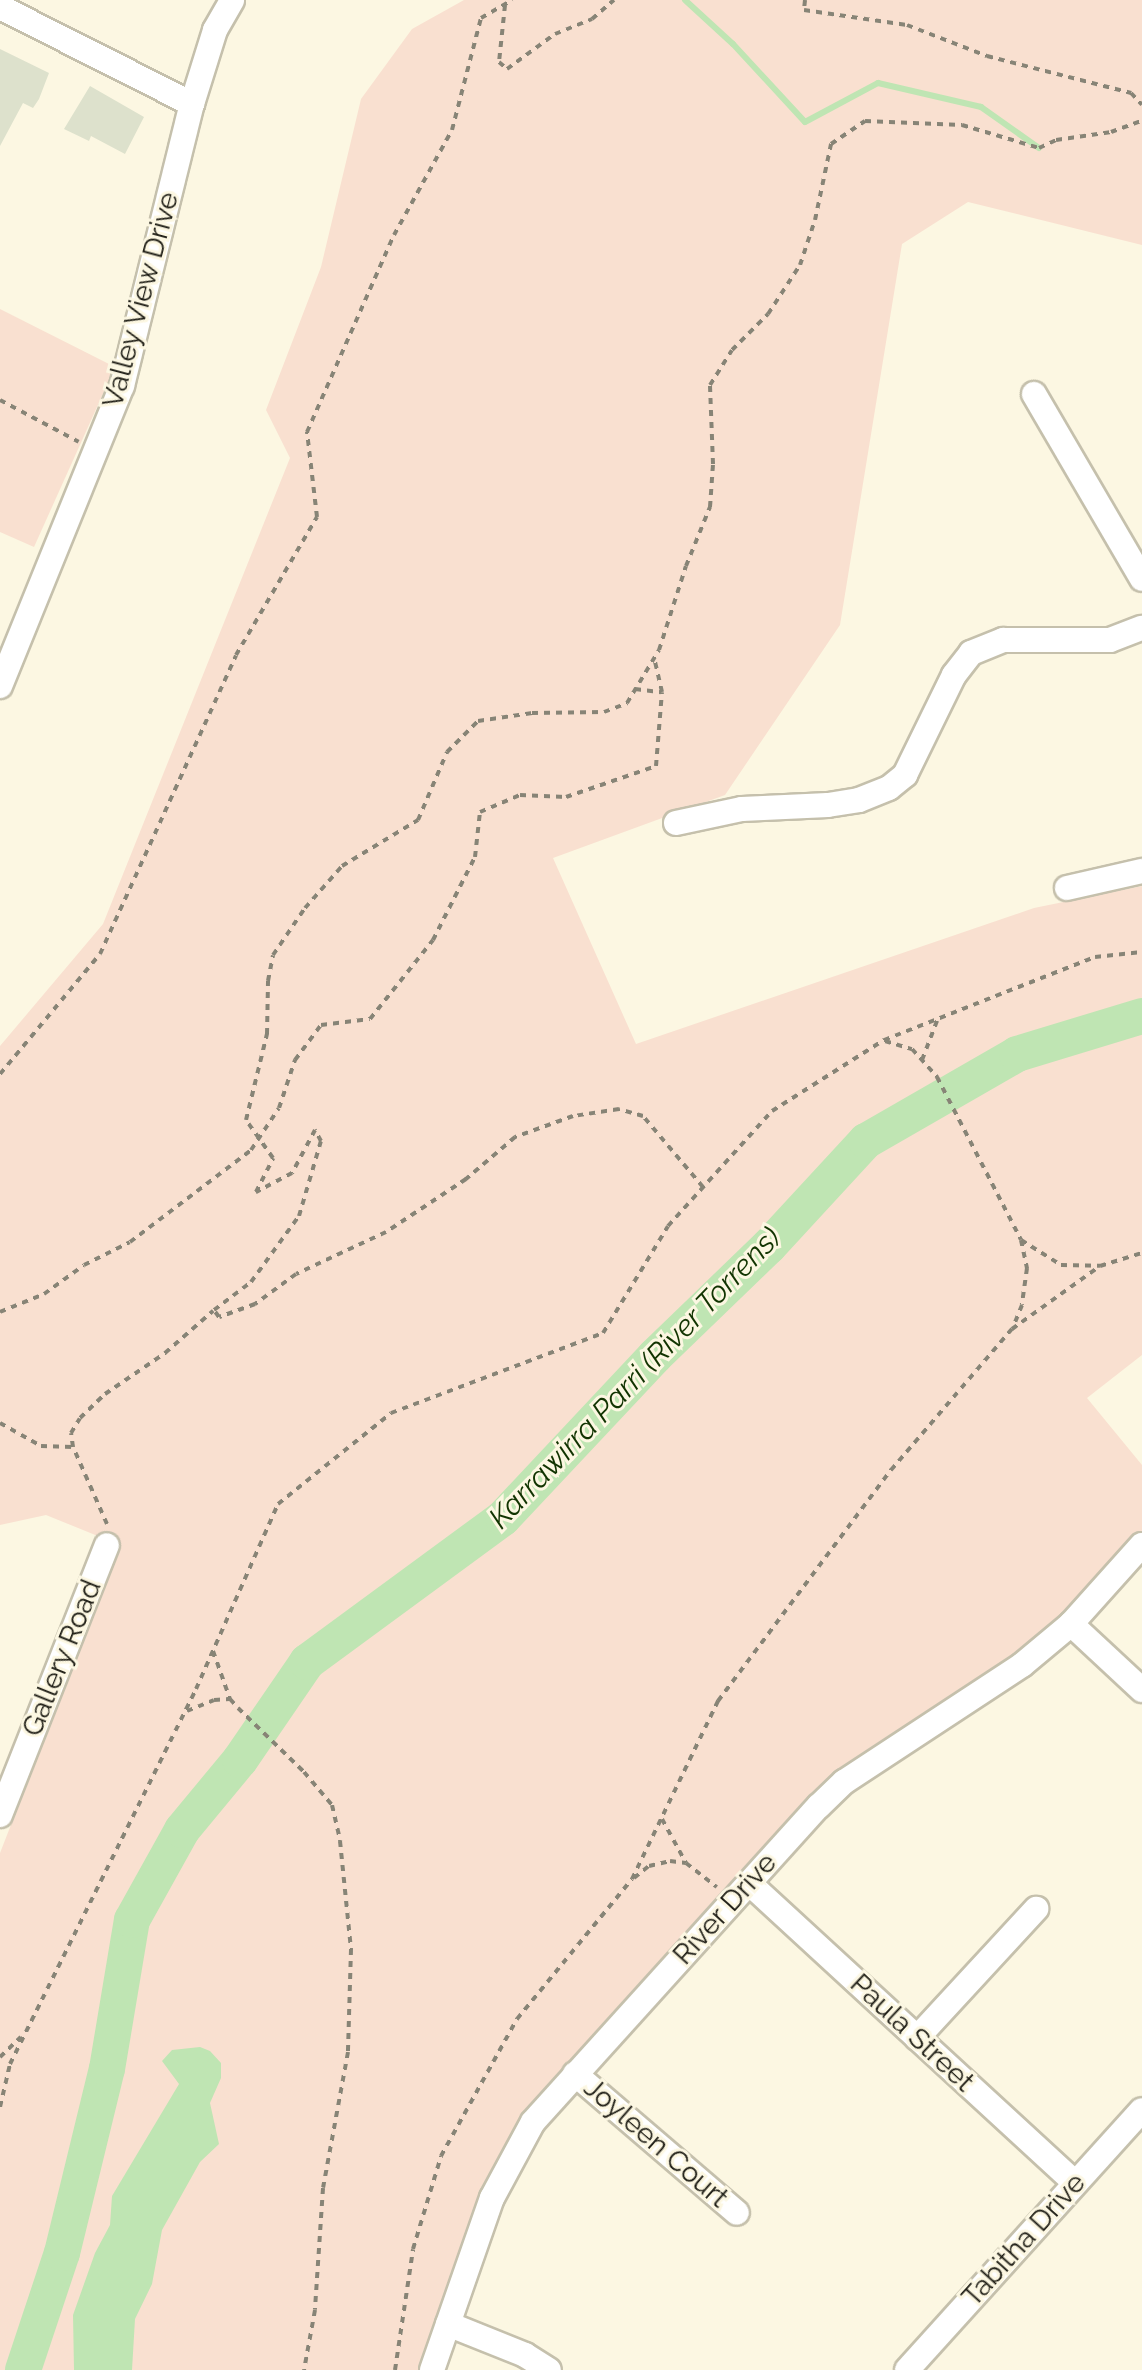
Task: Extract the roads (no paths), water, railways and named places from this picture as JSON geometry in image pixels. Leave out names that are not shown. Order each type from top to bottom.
[{"type":"street","name":"Valley View Drive","points":[[0,686],[122,386],[192,104],[215,30],[232,0]]},
{"type":"street","points":[[0,7],[192,104]]},
{"type":"street","points":[[1034,394],[1142,579]]},
{"type":"street","points":[[676,823],[742,809],[849,802],[889,788],[905,775],[954,675],[971,653],[1003,640],[1110,640],[1142,628]]},
{"type":"street","points":[[1067,888],[1142,871]]},
{"type":"street","name":"Gallery Road","points":[[0,1815],[107,1545]]},
{"type":"street","name":"River Drive","points":[[432,2370],[505,2169],[533,2122],[741,1891],[844,1782],[1022,1665],[1071,1624],[1142,1545]]},
{"type":"street","points":[[1071,1624],[1142,1690]]},
{"type":"street","name":"Paula Street","points":[[741,1891],[917,2038],[1075,2183]]},
{"type":"street","points":[[917,2038],[1036,1909]]},
{"type":"street","name":"Joyleen Court","points":[[575,2074],[737,2213]]},
{"type":"street","name":"Tabitha Drive","points":[[918,2366],[1142,2110]]},
{"type":"street","points":[[448,2324],[525,2355],[549,2370]]},
{"type":"waterway","points":[[685,0],[733,44],[805,122],[878,83],[981,107],[1039,148]]},
{"type":"waterway","name":"Karrawirra Parri (River Torrens)","points":[[23,2370],[62,2253],[107,2069],[132,1920],[182,1830],[240,1760],[307,1662],[503,1518],[655,1356],[769,1246],[866,1141],[1017,1054],[1142,1016]]}]
